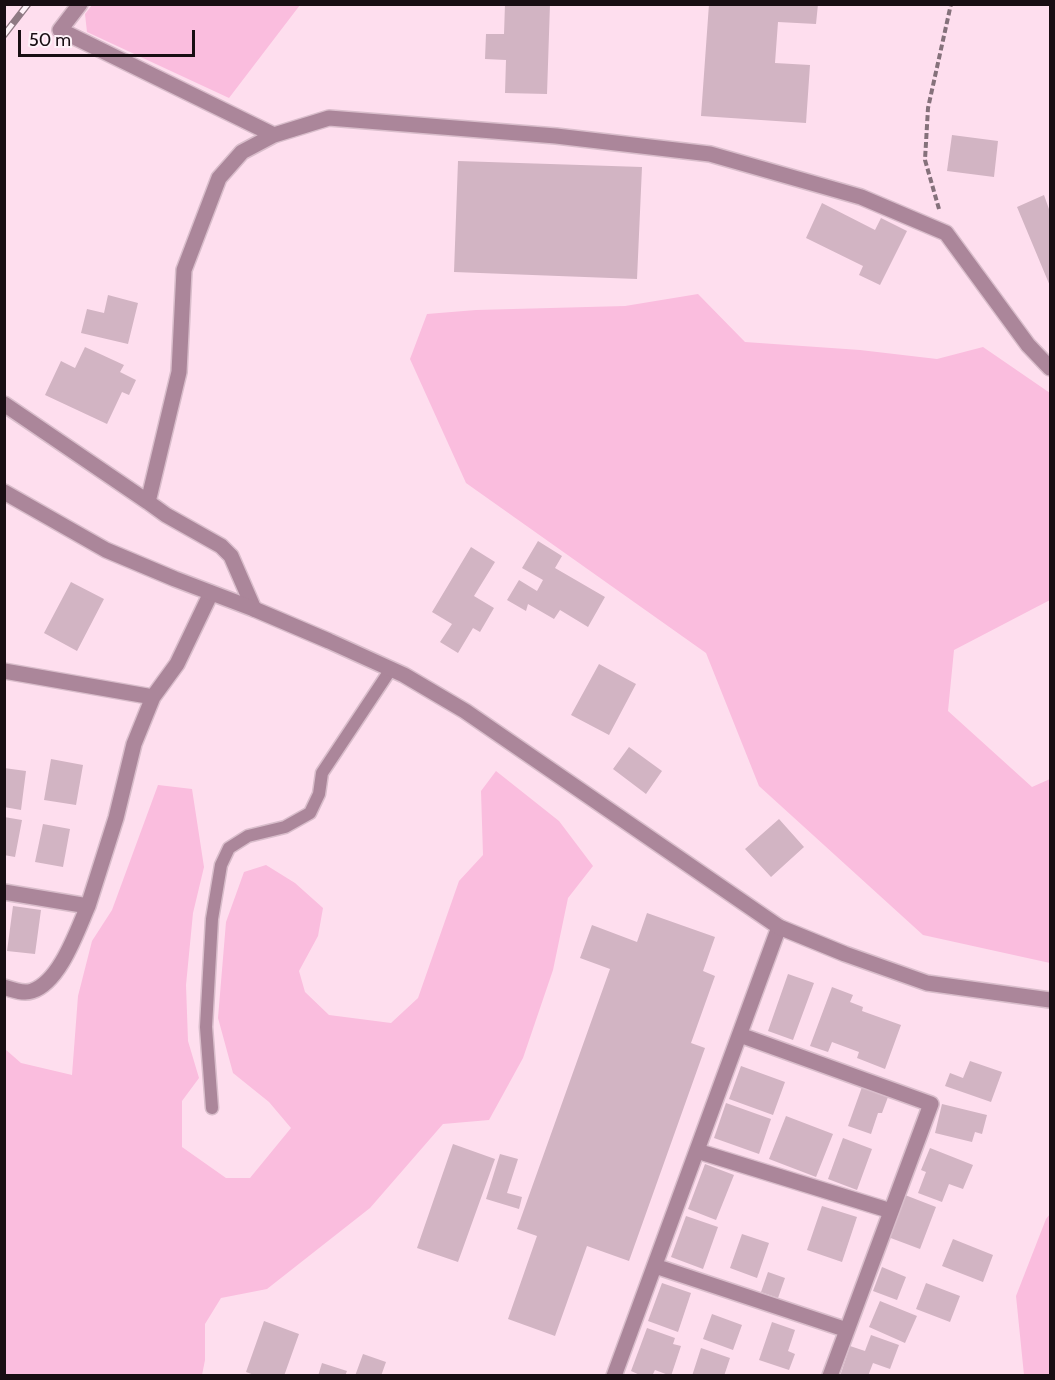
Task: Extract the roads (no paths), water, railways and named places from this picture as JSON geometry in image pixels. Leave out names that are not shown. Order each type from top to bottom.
[{"type":"street","points":[[80,4],[60,30],[274,135]]},
{"type":"street","points":[[148,502],[178,372],[184,270],[219,178],[242,152],[274,135],[329,118],[556,136],[710,154],[861,196],[946,233],[1028,345],[1050,368]]},
{"type":"street","points":[[4,404],[166,515],[221,546],[231,556],[254,609]]},
{"type":"street","points":[[4,492],[106,550],[328,640],[404,675],[465,711],[779,927],[845,954],[927,982],[1050,1000]]},
{"type":"street","points":[[4,987],[18,992],[31,992],[44,985],[64,961],[88,906],[116,818],[134,744],[153,697],[177,664],[211,593]]},
{"type":"street","points":[[4,671],[153,697]]},
{"type":"street","points":[[4,892],[88,906]]},
{"type":"street","points":[[614,1376],[779,927]]},
{"type":"street","points":[[740,1035],[931,1104],[830,1376]]},
{"type":"street","points":[[698,1151],[891,1211]]},
{"type":"street","points":[[655,1266],[847,1329]]},
{"type":"lane","points":[[212,1108],[206,1027],[212,919],[221,865],[229,848],[248,836],[285,827],[310,813],[319,794],[322,773],[391,669]]},
{"type":"railway","points":[[4,35],[28,4]]}]
